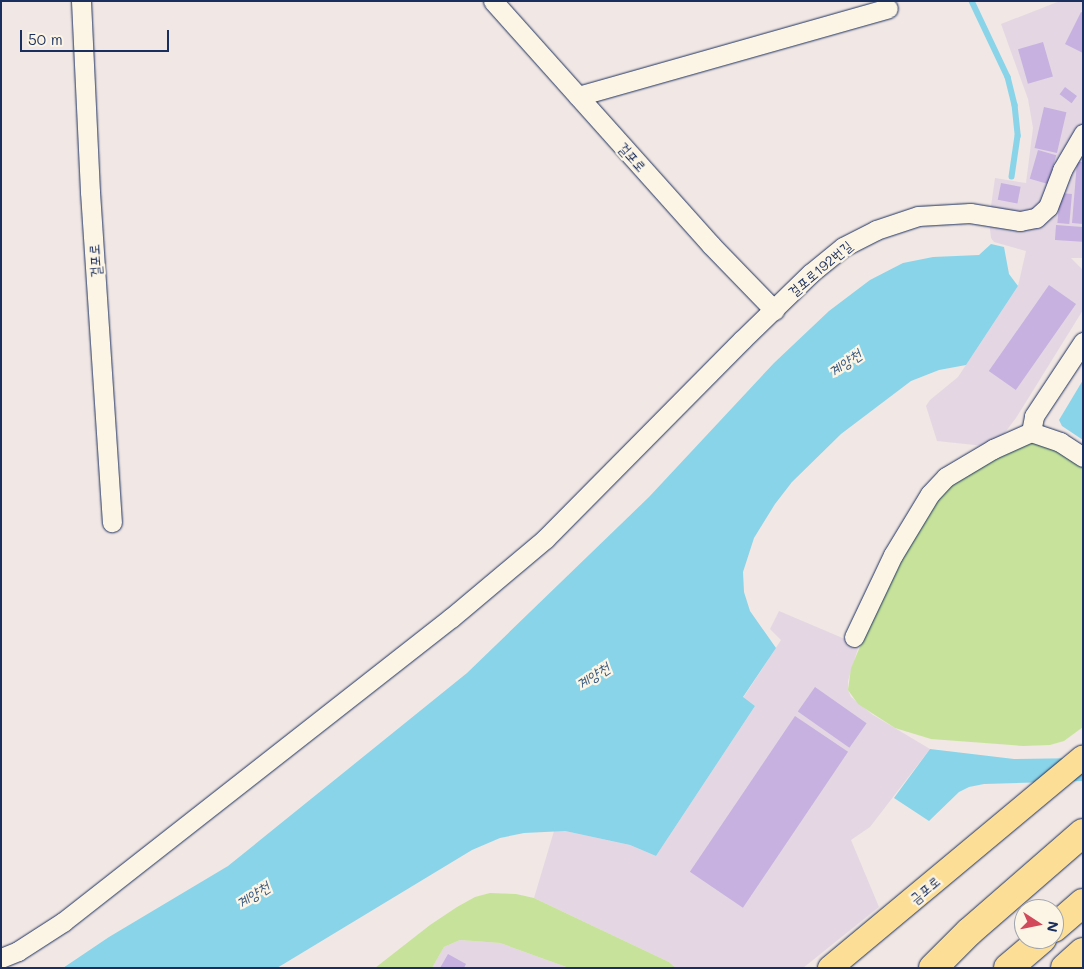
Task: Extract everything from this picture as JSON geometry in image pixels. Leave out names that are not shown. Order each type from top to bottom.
[{"type":"highway","points":[[933,968],[969,932],[1083,833]]},
{"type":"highway","points":[[1064,919],[1083,903]]},
{"type":"highway","points":[[1008,968],[1030,949]]},
{"type":"highway","points":[[1065,968],[1083,952]]},
{"type":"main road","name":"금포로","points":[[830,968],[1083,757]]},
{"type":"lane","name":"걸포로","points":[[81,1],[90,192],[112,522]]},
{"type":"lane","name":"걸포로","points":[[493,1],[711,245],[774,310]]},
{"type":"lane","points":[[578,96],[888,8]]},
{"type":"lane","name":"걸포로192번길","points":[[1,958],[18,951],[64,922],[451,618],[545,539],[811,273],[842,248],[858,238],[890,224],[918,216],[958,212],[980,213],[1020,221],[1036,218],[1048,207],[1062,170],[1083,134]]},
{"type":"lane","points":[[854,637],[894,555],[930,494],[946,477],[1032,424],[1083,342]]},
{"type":"lane","points":[[1032,424],[1060,442],[1081,452]]},
{"type":"shaded area","points":[[1060,1],[1083,1],[1083,258],[1071,258],[1083,270],[1083,310],[1016,418],[1003,435],[984,446],[937,441],[926,406],[930,400],[958,377],[1018,286],[1026,251],[994,242],[991,238],[989,220],[995,178],[1026,183],[1033,128],[1028,99],[1001,24]]},
{"type":"shaded area","points":[[779,611],[859,645],[848,681],[848,690],[851,697],[873,715],[930,749],[870,827],[851,840],[879,907],[803,968],[676,968],[669,962],[534,898],[554,831],[565,831],[630,845],[656,856],[755,706],[743,698],[781,640],[770,629]]},
{"type":"shaded area","points":[[460,940],[500,943],[569,968],[432,968],[444,947]]},
{"type":"green space","points":[[1026,442],[1037,442],[1051,446],[1083,466],[1083,727],[1064,741],[1050,745],[1023,746],[931,739],[895,728],[858,704],[848,690],[851,668],[878,604],[900,558],[939,495],[970,469]]},
{"type":"green space","points":[[490,893],[516,894],[534,898],[669,962],[676,968],[569,968],[500,943],[460,940],[444,947],[432,968],[375,968],[430,925],[457,907],[475,897]]},
{"type":"water","name":"계양천","points":[[991,244],[1004,247],[1009,274],[1018,286],[966,365],[939,370],[911,381],[841,434],[792,482],[775,504],[754,538],[743,572],[744,592],[750,611],[776,648],[743,697],[755,706],[656,856],[630,845],[565,831],[524,833],[500,838],[472,850],[277,968],[63,968],[109,937],[228,866],[467,673],[649,497],[774,363],[829,311],[870,280],[903,263],[933,257],[979,255]]},
{"type":"water","points":[[1083,380],[1083,440],[1062,426],[1059,420]]},
{"type":"water","points":[[930,749],[1014,759],[1083,758],[1083,781],[984,784],[969,787],[959,792],[929,821],[894,798]]},
{"type":"building","points":[[1081,12],[1083,13],[1083,53],[1065,44]]},
{"type":"building","points":[[1043,42],[1053,77],[1028,84],[1018,49]]},
{"type":"building","points":[[1065,87],[1077,96],[1072,103],[1060,94]]},
{"type":"building","points":[[1044,107],[1066,112],[1057,153],[1035,148]]},
{"type":"building","points":[[1038,150],[1056,155],[1048,184],[1030,179]]},
{"type":"building","points":[[1077,162],[1083,162],[1083,224],[1072,223]]},
{"type":"building","points":[[1001,183],[1021,187],[1017,204],[998,200]]},
{"type":"building","points":[[1060,193],[1072,194],[1069,224],[1057,223]]},
{"type":"building","points":[[1056,225],[1083,227],[1082,242],[1055,240]]},
{"type":"building","points":[[1049,285],[1076,304],[1016,390],[989,371]]},
{"type":"building","points":[[815,687],[867,723],[849,748],[798,712]]},
{"type":"building","points":[[795,716],[848,752],[743,908],[690,872]]},
{"type":"building","points":[[448,954],[466,964],[464,968],[440,968]]},
{"type":"waterway","points":[[972,1],[1008,77],[1015,105],[1018,136],[1012,177]]}]
